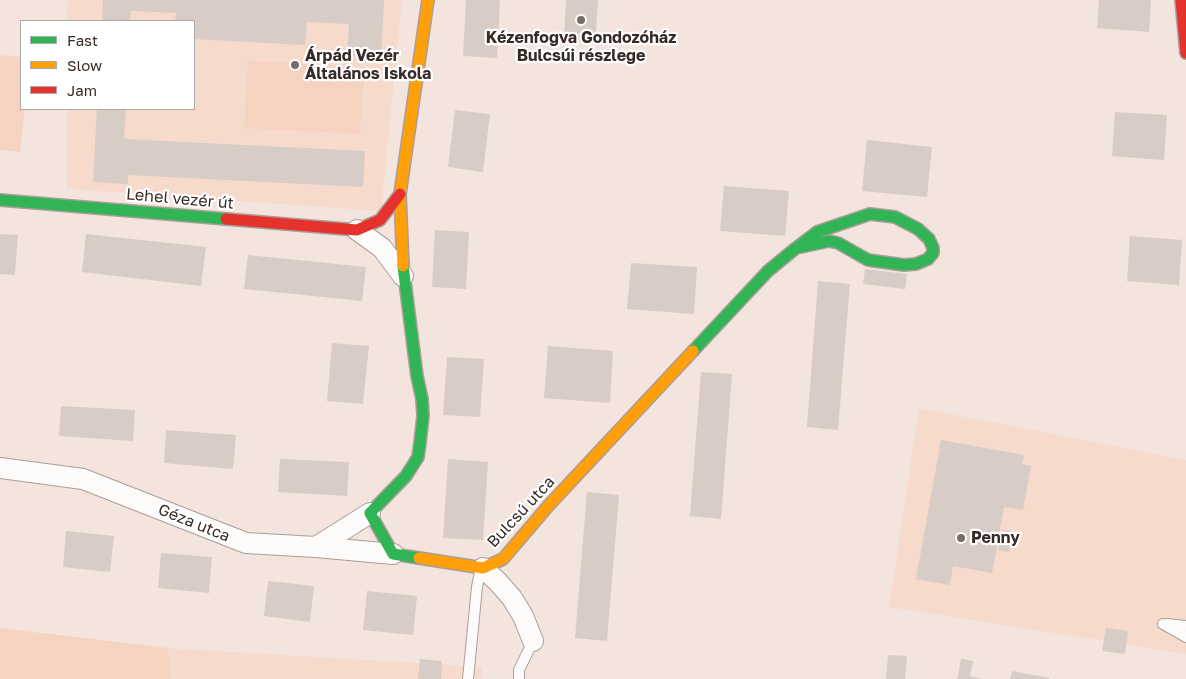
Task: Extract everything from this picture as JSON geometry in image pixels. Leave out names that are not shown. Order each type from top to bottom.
[{"type":"street","points":[[316,547],[370,512],[406,476],[418,457],[423,416],[422,399],[403,276],[400,194],[428,0]]},
{"type":"street","points":[[1181,0],[1186,53]]},
{"type":"street","points":[[357,230],[380,220],[400,194]]},
{"type":"street","name":"Lehel vezér út","points":[[0,200],[357,230]]},
{"type":"street","name":"Bulcsú utca","points":[[393,554],[483,568],[502,559],[549,505],[768,271],[796,248],[817,232],[870,214],[895,217],[908,222],[929,238],[934,248],[928,260],[904,265],[868,260],[838,243],[829,241],[796,248]]},
{"type":"street","points":[[357,230],[382,248],[403,276]]},
{"type":"street","name":"Géza utca","points":[[0,468],[83,479],[246,543],[393,554]]},
{"type":"street","points":[[370,512],[393,554]]},
{"type":"street","points":[[483,568],[512,598],[523,616],[532,641]]},
{"type":"lane","points":[[468,679],[477,587],[483,568]]},
{"type":"lane","points":[[1186,626],[1163,624],[1186,637]]},
{"type":"lane","points":[[519,679],[519,670],[532,641]]},
{"type":"shaded area","name":"Árpád Vezér Általános Iskola","points":[[68,0],[402,0],[381,211],[67,189],[67,110],[195,110],[195,20],[67,20]]},
{"type":"shaded area","points":[[0,55],[20,57],[20,110],[25,110],[20,152],[0,150]]},
{"type":"shaded area","points":[[248,61],[364,67],[360,134],[244,128]]},
{"type":"shaded area","points":[[919,408],[1186,460],[1186,654],[889,607]]},
{"type":"shaded area","points":[[0,628],[168,648],[171,679],[0,679]]},
{"type":"shaded area","points":[[168,648],[482,667],[481,679],[171,679]]},
{"type":"building","name":"Árpád Vezér Általános Iskola","points":[[103,0],[384,0],[381,58],[347,56],[349,24],[307,22],[305,45],[195,39],[195,20],[175,20],[176,13],[131,11],[130,20],[102,20]]},
{"type":"building","points":[[466,0],[500,0],[497,58],[463,56]]},
{"type":"building","name":"Kézenfogva Gondozóház Bulcsúi részlege","points":[[566,0],[598,0],[595,43],[564,40]]},
{"type":"building","points":[[1099,0],[1151,0],[1149,32],[1097,28]]},
{"type":"building","points":[[97,110],[126,110],[124,139],[365,151],[363,187],[128,175],[128,184],[93,182]]},
{"type":"building","points":[[455,110],[490,114],[483,172],[448,167]]},
{"type":"building","points":[[1115,112],[1167,115],[1164,160],[1112,156]]},
{"type":"building","points":[[867,140],[932,147],[927,197],[862,191]]},
{"type":"building","points":[[724,186],[789,191],[785,236],[720,231]]},
{"type":"building","points":[[435,230],[469,232],[466,289],[432,287]]},
{"type":"building","points":[[0,234],[18,235],[15,275],[0,274]]},
{"type":"building","points":[[86,234],[206,247],[201,286],[82,272]]},
{"type":"building","points":[[1130,236],[1182,240],[1179,285],[1127,281]]},
{"type":"building","points":[[248,255],[366,267],[362,301],[244,289]]},
{"type":"building","points":[[631,263],[697,267],[694,314],[627,309]]},
{"type":"building","points":[[865,269],[907,274],[905,289],[863,284]]},
{"type":"building","points":[[818,281],[850,284],[838,430],[807,427]]},
{"type":"building","points":[[332,343],[369,346],[363,404],[327,401]]},
{"type":"building","points":[[548,346],[613,351],[610,403],[544,398]]},
{"type":"building","points":[[447,357],[484,359],[480,417],[443,415]]},
{"type":"building","points":[[701,372],[732,374],[721,519],[690,516]]},
{"type":"building","points":[[61,406],[135,410],[133,441],[59,436]]},
{"type":"building","points":[[166,430],[236,435],[233,469],[164,463]]},
{"type":"building","name":"Penny","points":[[941,440],[1024,455],[1022,464],[1031,466],[1023,510],[1004,507],[992,573],[953,566],[950,585],[916,579]]},
{"type":"building","points":[[280,459],[349,462],[347,496],[278,492]]},
{"type":"building","points":[[448,459],[488,462],[483,540],[443,538]]},
{"type":"building","points":[[587,492],[619,495],[607,641],[575,638]]},
{"type":"building","points":[[1002,530],[1012,531],[1009,552],[998,550]]},
{"type":"building","points":[[66,531],[114,536],[110,572],[63,567]]},
{"type":"building","points":[[161,553],[212,557],[209,593],[158,588]]},
{"type":"building","points":[[268,581],[314,586],[310,622],[264,616]]},
{"type":"building","points":[[367,591],[417,596],[413,635],[363,630]]},
{"type":"building","points":[[1106,628],[1128,631],[1125,654],[1102,651]]},
{"type":"building","points":[[888,655],[907,656],[905,679],[886,679]]},
{"type":"building","points":[[420,659],[442,661],[441,679],[418,679]]},
{"type":"building","points":[[961,659],[973,661],[970,676],[982,679],[957,679]]},
{"type":"building","points":[[1012,671],[1049,678],[1049,679],[1010,679]]},
{"type":"traffic: fast","points":[[0,200],[226,219]]},
{"type":"traffic: fast","points":[[693,351],[768,271],[796,248],[817,232],[870,214],[895,217],[918,229],[929,239],[933,253],[928,259],[916,264],[904,265],[868,260],[838,243],[829,241],[796,248]]},
{"type":"traffic: fast","points":[[403,266],[417,376],[422,399],[423,416],[420,443],[418,457],[406,476],[370,513],[393,554],[419,558]]},
{"type":"traffic: slow","points":[[403,266],[400,194],[428,0]]},
{"type":"traffic: slow","points":[[419,558],[483,568],[503,559],[549,505],[693,351]]},
{"type":"traffic: jam","points":[[1181,0],[1186,53]]},
{"type":"traffic: jam","points":[[226,219],[357,230],[380,220],[400,194]]},
{"type":"place","name":"Kézenfogva Gondozóház Bulcsúi részlege","points":[[581,20]]},
{"type":"place","name":"Árpád Vezér Általános Iskola","points":[[295,65]]},
{"type":"place","name":"Penny","points":[[961,538]]}]
